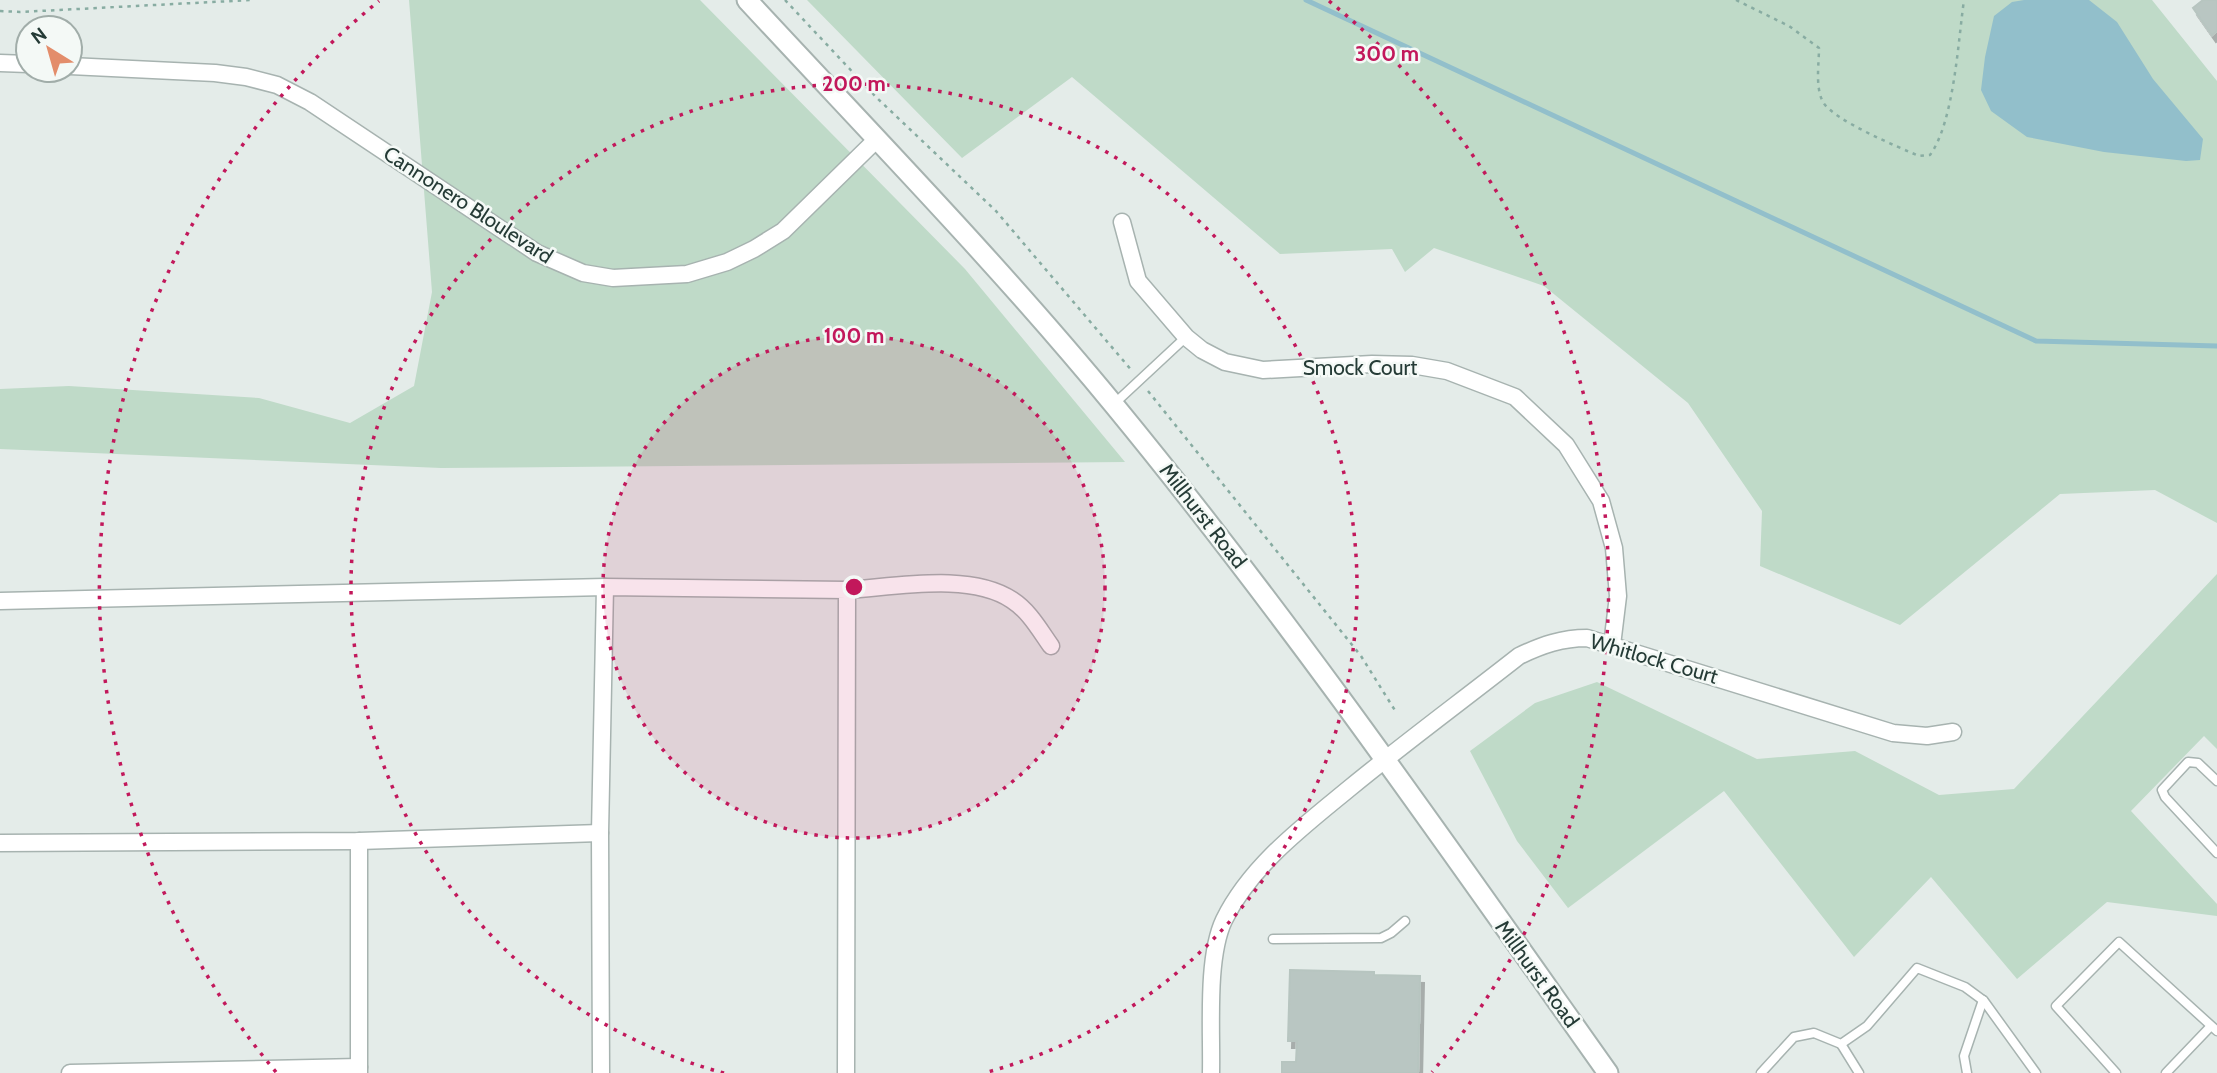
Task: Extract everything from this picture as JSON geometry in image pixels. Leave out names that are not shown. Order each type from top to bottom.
[{"type":"street","name":"Millhurst Road","points":[[747,0],[1013,287],[1114,404],[1261,590],[1337,692],[1608,1073]]},
{"type":"street","name":"Cannonero Bloulevard","points":[[84,67],[215,73],[277,85],[310,102],[537,254],[583,273],[613,278],[687,274],[727,262],[754,249],[783,231],[877,139]]},
{"type":"street","name":"Smock Court","points":[[1122,222],[1138,281],[1186,337],[1202,350],[1225,362],[1263,370],[1372,364],[1412,365],[1447,371],[1515,397],[1566,445],[1601,501],[1614,548],[1618,596],[1612,645]]},
{"type":"street","points":[[0,601],[605,587],[847,590],[944,583],[991,588],[1013,601],[1030,616],[1051,646]]},
{"type":"street","points":[[601,1073],[600,833],[605,587]]},
{"type":"street","points":[[846,1073],[847,590]]},
{"type":"street","name":"Whitlock Court","points":[[1211,1073],[1214,964],[1223,922],[1243,888],[1309,821],[1519,656],[1540,646],[1567,638],[1587,639],[1892,733],[1927,736],[1954,732]]},
{"type":"street","points":[[0,843],[359,841],[600,833]]},
{"type":"street","points":[[70,1073],[359,1070],[359,841]]},
{"type":"lane","points":[[1114,404],[1186,337]]},
{"type":"lane","points":[[2217,781],[2199,762],[2188,762],[2162,790],[2165,797],[2217,853]]},
{"type":"lane","points":[[1273,939],[1381,938],[1405,921]]},
{"type":"lane","points":[[2116,1073],[2056,1006],[2119,942],[2214,1029],[2166,1073]]},
{"type":"lane","points":[[1841,1044],[1867,1026],[1917,968],[1965,987],[1984,1000],[2036,1073]]},
{"type":"lane","points":[[1968,1073],[1964,1056],[1984,1000]]},
{"type":"lane","points":[[1761,1073],[1794,1037],[1814,1033],[1841,1044],[1859,1073]]},
{"type":"path","points":[[0,11],[251,0]]},
{"type":"path","points":[[785,0],[876,97],[996,211],[1139,380],[1360,656],[1396,712]]},
{"type":"path","points":[[1736,0],[1788,26],[1819,48],[1819,90],[1829,109],[1841,118],[1919,156],[1930,155],[1937,145],[1949,103],[1964,0]]},
{"type":"green space","points":[[409,0],[700,0],[965,269],[1125,462],[441,468],[0,449],[0,389],[69,386],[259,398],[350,423],[414,386],[432,292]]},
{"type":"green space","points":[[807,0],[2152,0],[2217,81],[2217,523],[2155,490],[2060,494],[1900,625],[1760,566],[1762,511],[1688,403],[1544,286],[1434,248],[1405,272],[1392,249],[1280,254],[1072,77],[962,158]]},
{"type":"green space","points":[[2217,574],[2217,749],[2204,736],[2131,811],[2217,904],[2217,916],[2107,902],[2017,979],[1931,877],[1854,957],[1724,791],[1568,908],[1517,841],[1470,751],[1535,703],[1597,682],[1757,759],[1855,751],[1939,795],[2014,789]]},
{"type":"water","points":[[2089,0],[2117,22],[2153,79],[2203,139],[2200,160],[2186,161],[2104,152],[2027,137],[1991,111],[1981,90],[1994,16],[2012,2]]},
{"type":"building","points":[[2203,0],[2217,0],[2217,31],[2212,35],[2193,8]]},
{"type":"building","points":[[1290,970],[1420,976],[1418,1073],[1282,1073],[1282,1062],[1296,1062],[1297,1041],[1288,1041]]},
{"type":"waterway","points":[[1306,0],[2036,341],[2217,346]]}]
